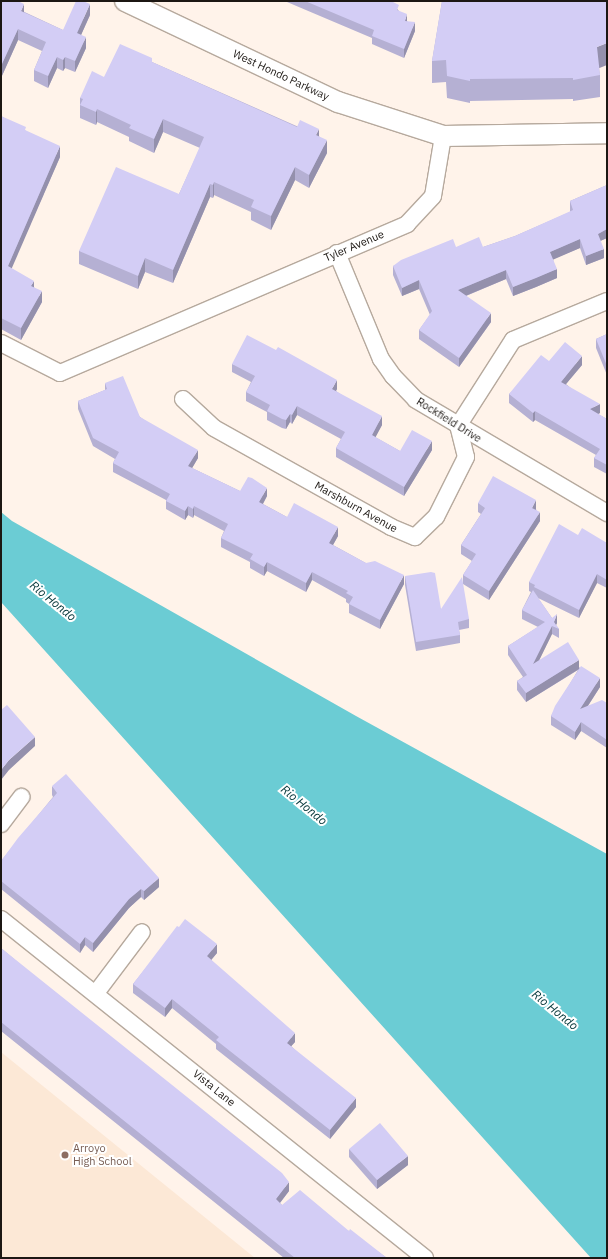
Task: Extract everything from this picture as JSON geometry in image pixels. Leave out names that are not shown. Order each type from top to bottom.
[{"type":"street","name":"West Hondo Parkway","points":[[125,1],[338,102],[443,136]]},
{"type":"street","points":[[443,136],[607,133]]},
{"type":"street","name":"Tyler Avenue","points":[[1,343],[60,373],[407,224],[433,196],[443,136]]},
{"type":"street","name":"Rockfield Drive","points":[[337,253],[381,359],[393,376],[416,400],[607,513]]},
{"type":"street","points":[[458,426],[513,340],[607,301]]},
{"type":"street","name":"Marshburn Avenue","points":[[183,399],[214,428],[391,528],[415,537],[436,517],[466,457],[458,426]]},
{"type":"street","points":[[1,824],[21,797]]},
{"type":"street","name":"Vista Lane","points":[[1,919],[96,993],[425,1258]]},
{"type":"street","points":[[96,993],[142,932]]},
{"type":"shaded area","name":"Arroyo High School","points":[[1,1052],[255,1258],[1,1258]]},
{"type":"water","name":"Rio Hondo","points":[[1,512],[12,521],[356,716],[607,854],[607,1258],[591,1258],[1,602]]},
{"type":"building","points":[[1,1],[18,1],[24,4],[21,11],[63,30],[76,1],[83,1],[90,4],[77,33],[86,37],[75,61],[65,57],[63,60],[57,57],[48,76],[34,70],[46,42],[18,29],[1,66]]},
{"type":"building","points":[[305,1],[391,1],[399,5],[397,10],[407,14],[405,21],[415,22],[404,49],[372,36],[374,30]]},
{"type":"building","points":[[442,1],[607,1],[607,43],[597,47],[600,75],[573,80],[573,78],[470,79],[470,81],[447,76],[446,60],[432,61]]},
{"type":"building","points":[[120,44],[152,58],[152,62],[297,127],[300,120],[319,129],[316,135],[327,140],[309,175],[295,167],[271,216],[251,207],[254,200],[214,182],[213,185],[210,184],[173,270],[145,258],[138,276],[79,251],[116,167],[179,194],[204,137],[163,119],[154,139],[129,128],[131,125],[97,109],[96,112],[80,105],[83,99],[80,98],[92,71],[104,77]]},
{"type":"building","points":[[1,116],[26,127],[25,130],[60,146],[8,266],[34,281],[31,286],[42,291],[21,328],[1,318]]},
{"type":"building","points":[[607,185],[607,229],[598,234],[604,249],[586,256],[580,239],[550,252],[557,269],[536,278],[513,287],[506,270],[458,290],[491,313],[459,358],[419,330],[432,311],[419,280],[402,288],[393,266],[401,260],[453,239],[456,247],[479,237],[483,247],[515,236],[573,210],[570,201]]},
{"type":"building","points":[[607,334],[607,366],[596,339]]},
{"type":"building","points":[[247,335],[276,350],[278,347],[337,380],[332,389],[382,416],[372,435],[400,451],[412,430],[432,441],[404,487],[336,448],[345,432],[297,406],[292,415],[290,414],[286,420],[282,419],[267,411],[270,405],[246,392],[255,376],[232,364]]},
{"type":"building","points":[[565,342],[582,356],[561,382],[600,404],[590,409],[607,419],[607,465],[594,458],[600,449],[535,411],[533,413],[509,394],[541,355],[549,361]]},
{"type":"building","points":[[123,376],[140,417],[198,450],[188,466],[240,491],[248,477],[252,478],[267,488],[259,502],[287,517],[294,503],[338,527],[329,543],[366,563],[375,561],[404,575],[380,620],[349,604],[353,597],[346,593],[348,591],[312,572],[306,583],[267,562],[264,567],[250,559],[253,554],[221,538],[228,524],[194,506],[193,509],[188,506],[185,511],[166,501],[170,494],[113,463],[119,452],[93,438],[78,401],[107,389],[105,383]]},
{"type":"building","points":[[493,476],[536,500],[532,508],[540,512],[489,591],[463,575],[476,554],[461,545],[485,508],[478,503]]},
{"type":"building","points":[[559,524],[578,535],[582,528],[607,543],[607,580],[597,574],[579,610],[534,587],[535,585],[529,582]]},
{"type":"building","points":[[431,572],[435,573],[441,609],[462,577],[469,619],[458,622],[460,635],[416,642],[405,576]]},
{"type":"building","points":[[533,590],[552,618],[557,614],[554,622],[559,629],[552,626],[533,664],[568,642],[579,660],[526,693],[517,681],[527,675],[508,646],[545,622],[522,610]]},
{"type":"building","points":[[581,666],[600,678],[580,709],[602,700],[607,703],[607,740],[581,722],[575,732],[551,716],[555,706]]},
{"type":"building","points":[[7,705],[35,737],[9,760],[1,770],[1,710]]},
{"type":"building","points":[[66,774],[159,878],[144,891],[141,889],[129,899],[93,943],[85,937],[80,944],[1,881],[1,861],[18,838],[57,793],[52,786]]},
{"type":"building","points":[[185,919],[217,944],[207,956],[295,1033],[287,1043],[356,1098],[330,1130],[216,1040],[219,1037],[172,999],[165,1008],[133,984],[177,926],[179,927]]},
{"type":"building","points":[[1,948],[282,1173],[289,1182],[276,1199],[282,1205],[300,1190],[349,1231],[350,1229],[387,1258],[295,1258],[1,1022]]},
{"type":"building","points":[[380,1123],[408,1156],[377,1180],[349,1149]]},
{"type":"place","name":"Arroyo High School","points":[[65,1155]]}]
